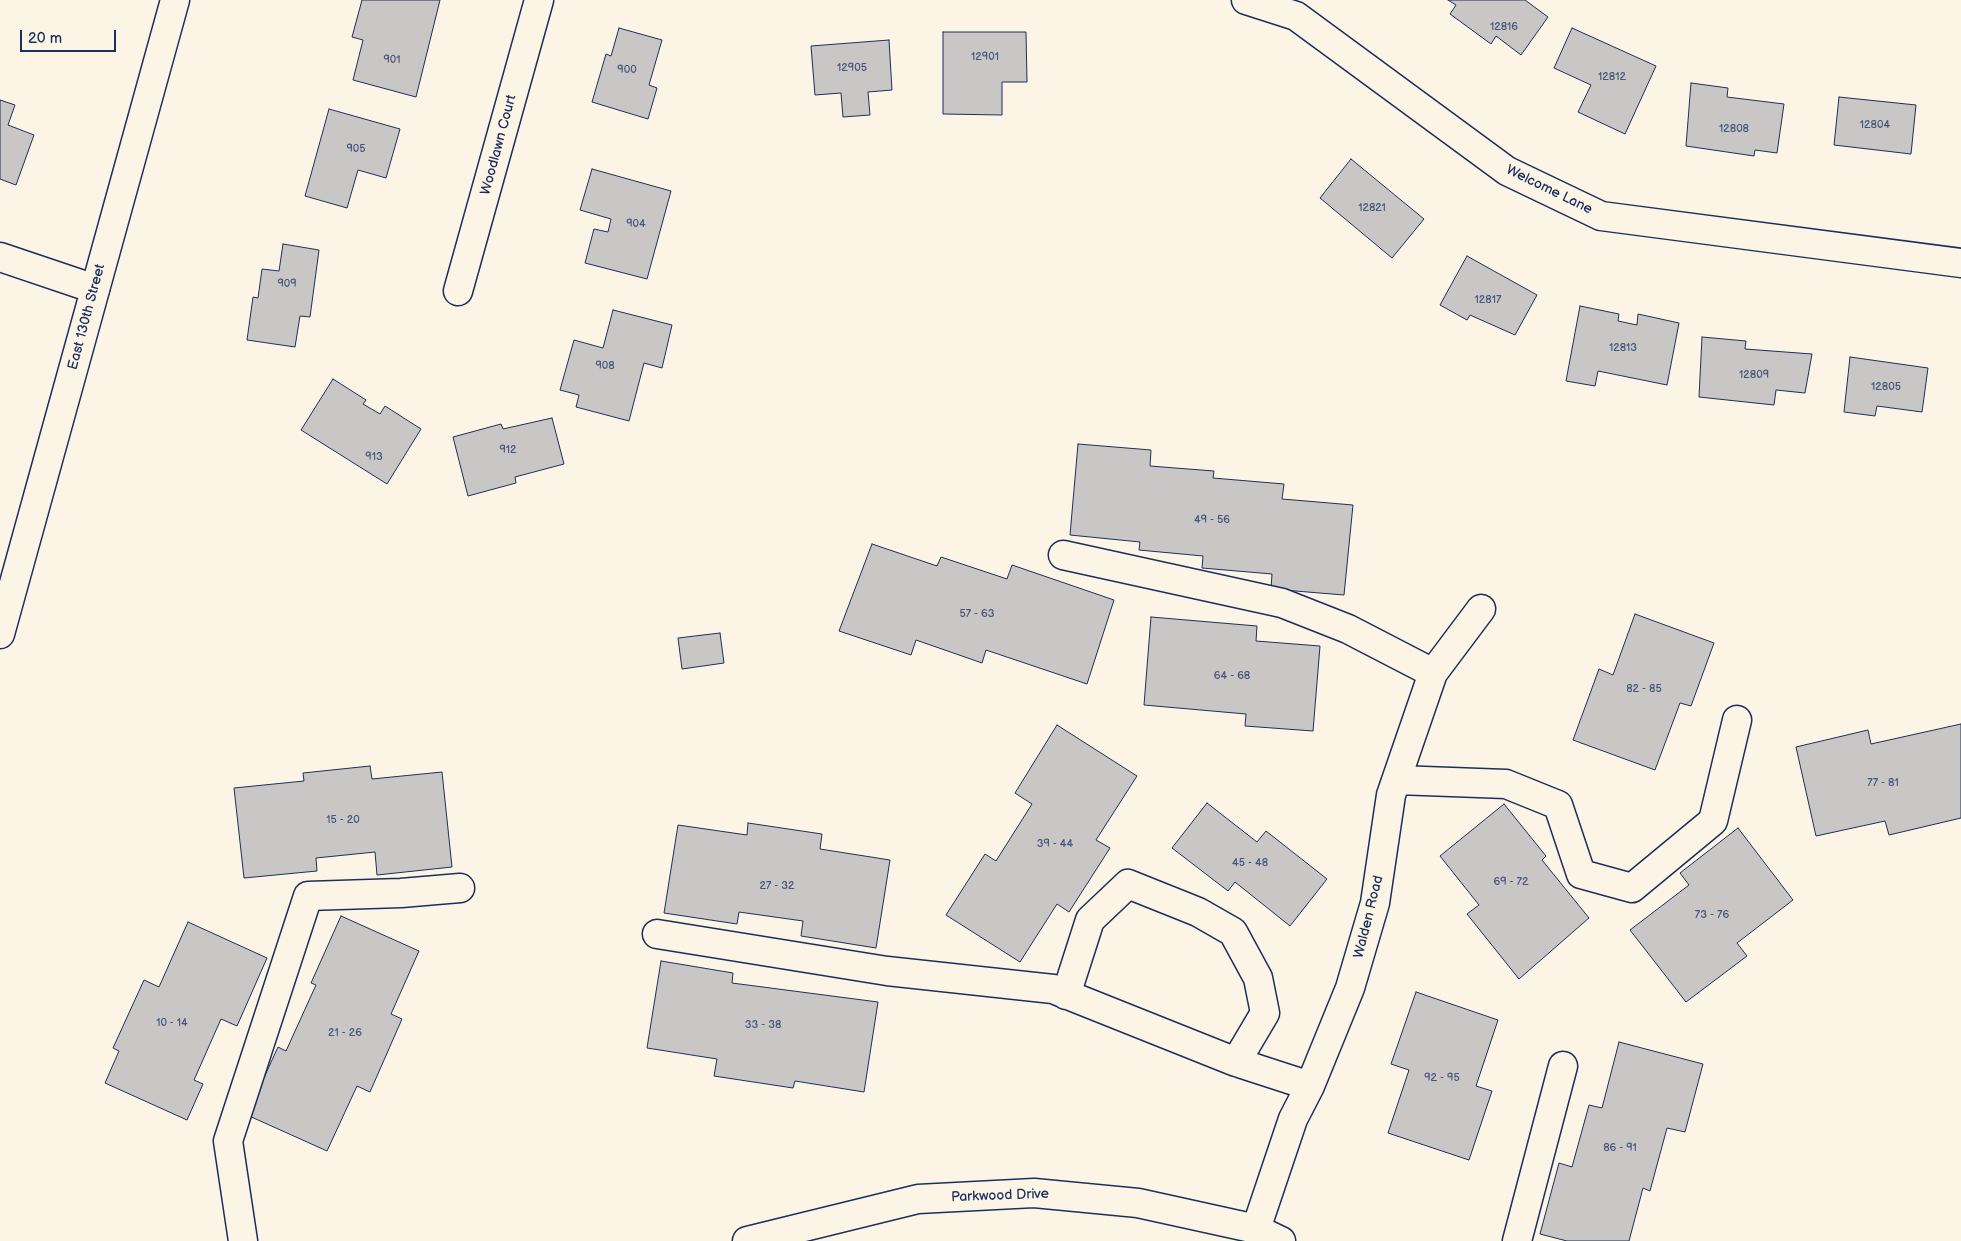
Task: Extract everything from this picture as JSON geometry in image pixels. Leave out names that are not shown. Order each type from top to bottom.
[{"type":"street","name":"East 130th Street","points":[[0,634],[174,0]]},
{"type":"street","name":"Woodlawn Court","points":[[458,291],[539,0]]},
{"type":"street","name":"Welcome Lane","points":[[1246,0],[1296,16],[1507,171],[1601,216],[1961,262]]},
{"type":"street","points":[[0,257],[95,289]]},
{"type":"street","points":[[1063,555],[1282,603],[1348,629],[1433,673]]},
{"type":"street","name":"Walden Road","points":[[1256,1229],[1293,1119],[1310,1086],[1350,988],[1375,903],[1391,795],[1433,673],[1480,609]]},
{"type":"street","points":[[1396,780],[1506,784],[1558,805],[1581,874],[1632,888],[1713,822],[1737,720]]},
{"type":"street","points":[[1066,995],[1090,920],[1128,884],[1198,912],[1233,932],[1258,978],[1265,1013],[1236,1062]]},
{"type":"street","points":[[243,1241],[228,1141],[308,896],[401,893],[460,888]]},
{"type":"street","points":[[657,934],[887,970],[1054,989],[1236,1062],[1310,1086]]},
{"type":"street","points":[[1517,1241],[1563,1066]]},
{"type":"street","name":"Parkwood Drive","points":[[747,1241],[918,1200],[1034,1193],[1138,1203],[1256,1229],[1281,1241]]},
{"type":"building","points":[[362,0],[440,0],[416,97],[353,80],[363,40],[352,37]]},
{"type":"building","points":[[1448,0],[1525,0],[1548,17],[1521,55],[1496,36],[1491,44],[1450,14],[1456,5]]},
{"type":"building","points":[[619,28],[662,40],[649,85],[657,88],[648,119],[592,102],[606,54],[611,56]]},
{"type":"building","points":[[1572,28],[1656,66],[1625,134],[1578,112],[1591,85],[1554,68]]},
{"type":"building","points":[[943,32],[1026,32],[1027,82],[1002,82],[1002,115],[943,114]]},
{"type":"building","points":[[889,40],[892,90],[868,92],[870,115],[843,117],[841,93],[815,95],[811,46]]},
{"type":"building","points":[[1691,83],[1728,88],[1727,97],[1784,104],[1777,153],[1755,150],[1754,156],[1686,146]]},
{"type":"building","points":[[1839,97],[1916,105],[1911,154],[1834,145]]},
{"type":"building","points":[[0,100],[15,105],[8,125],[34,135],[16,185],[0,179]]},
{"type":"building","points":[[329,109],[400,129],[386,178],[358,170],[347,208],[305,196]]},
{"type":"building","points":[[1351,159],[1424,219],[1392,258],[1320,198]]},
{"type":"building","points":[[592,169],[671,191],[647,279],[585,263],[594,229],[608,232],[611,219],[580,210]]},
{"type":"building","points":[[283,244],[319,250],[310,317],[300,316],[295,347],[247,340],[253,297],[258,298],[262,269],[279,271]]},
{"type":"building","points":[[1467,256],[1537,295],[1515,335],[1470,315],[1467,320],[1440,305]]},
{"type":"building","points":[[1580,306],[1619,314],[1618,321],[1637,325],[1638,314],[1679,323],[1667,385],[1598,371],[1595,386],[1566,381]]},
{"type":"building","points":[[613,310],[672,325],[662,368],[644,363],[629,421],[576,407],[579,395],[560,390],[574,340],[603,348]]},
{"type":"building","points":[[1702,337],[1746,341],[1745,349],[1812,354],[1805,393],[1776,390],[1774,405],[1699,397]]},
{"type":"building","points":[[1850,357],[1928,368],[1922,412],[1877,406],[1875,416],[1844,412]]},
{"type":"building","points":[[333,379],[366,400],[363,404],[380,414],[385,406],[421,429],[387,484],[301,430]]},
{"type":"building","points":[[552,418],[564,464],[515,477],[516,483],[468,496],[453,437],[501,424],[503,429]]},
{"type":"building","points":[[1078,444],[1151,450],[1150,466],[1214,471],[1213,478],[1284,484],[1282,499],[1353,505],[1344,595],[1271,589],[1272,574],[1202,568],[1203,556],[1139,550],[1140,542],[1070,535]]},
{"type":"building","points":[[872,544],[937,566],[941,557],[1007,579],[1012,565],[1114,600],[1087,684],[986,650],[982,663],[916,640],[911,655],[839,631]]},
{"type":"building","points":[[1635,614],[1714,643],[1691,706],[1680,703],[1655,770],[1573,740],[1599,669],[1613,675]]},
{"type":"building","points":[[1151,617],[1257,626],[1256,641],[1320,646],[1313,731],[1245,726],[1246,714],[1144,705]]},
{"type":"building","points":[[720,633],[724,663],[682,669],[678,638]]},
{"type":"building","points":[[1961,724],[1961,818],[1889,835],[1885,821],[1816,836],[1796,747],[1868,730],[1871,744]]},
{"type":"building","points":[[1057,725],[1137,776],[1096,840],[1110,848],[1069,912],[1057,904],[1020,962],[946,915],[985,854],[996,861],[1032,804],[1015,793]]},
{"type":"building","points":[[370,766],[372,779],[442,772],[452,867],[377,875],[375,852],[316,858],[317,871],[244,878],[234,788],[304,781],[303,773]]},
{"type":"building","points":[[1207,803],[1257,842],[1266,831],[1327,879],[1290,926],[1235,882],[1228,891],[1172,848]]},
{"type":"building","points":[[1504,804],[1546,856],[1542,860],[1589,918],[1519,979],[1467,914],[1479,905],[1440,856]]},
{"type":"building","points":[[748,823],[822,834],[820,849],[890,860],[876,948],[801,936],[803,921],[739,912],[737,924],[664,913],[678,825],[747,835]]},
{"type":"building","points":[[1738,828],[1793,900],[1737,943],[1747,956],[1686,1002],[1630,930],[1689,885],[1680,873]]},
{"type":"building","points":[[341,916],[419,951],[391,1014],[402,1019],[370,1092],[357,1086],[327,1151],[247,1115],[278,1047],[286,1051],[316,985],[311,983]]},
{"type":"building","points":[[188,922],[267,958],[237,1026],[221,1019],[194,1080],[203,1084],[187,1120],[105,1083],[119,1051],[113,1048],[144,980],[159,987]]},
{"type":"building","points":[[661,961],[733,973],[732,983],[878,1002],[864,1092],[795,1081],[793,1088],[714,1076],[717,1059],[647,1048]]},
{"type":"building","points":[[1416,992],[1498,1020],[1476,1086],[1492,1091],[1469,1160],[1388,1133],[1409,1070],[1391,1064]]},
{"type":"building","points":[[1619,1042],[1703,1064],[1685,1132],[1667,1128],[1650,1191],[1643,1188],[1629,1241],[1567,1241],[1540,1234],[1559,1163],[1572,1167],[1589,1105],[1602,1108]]}]
